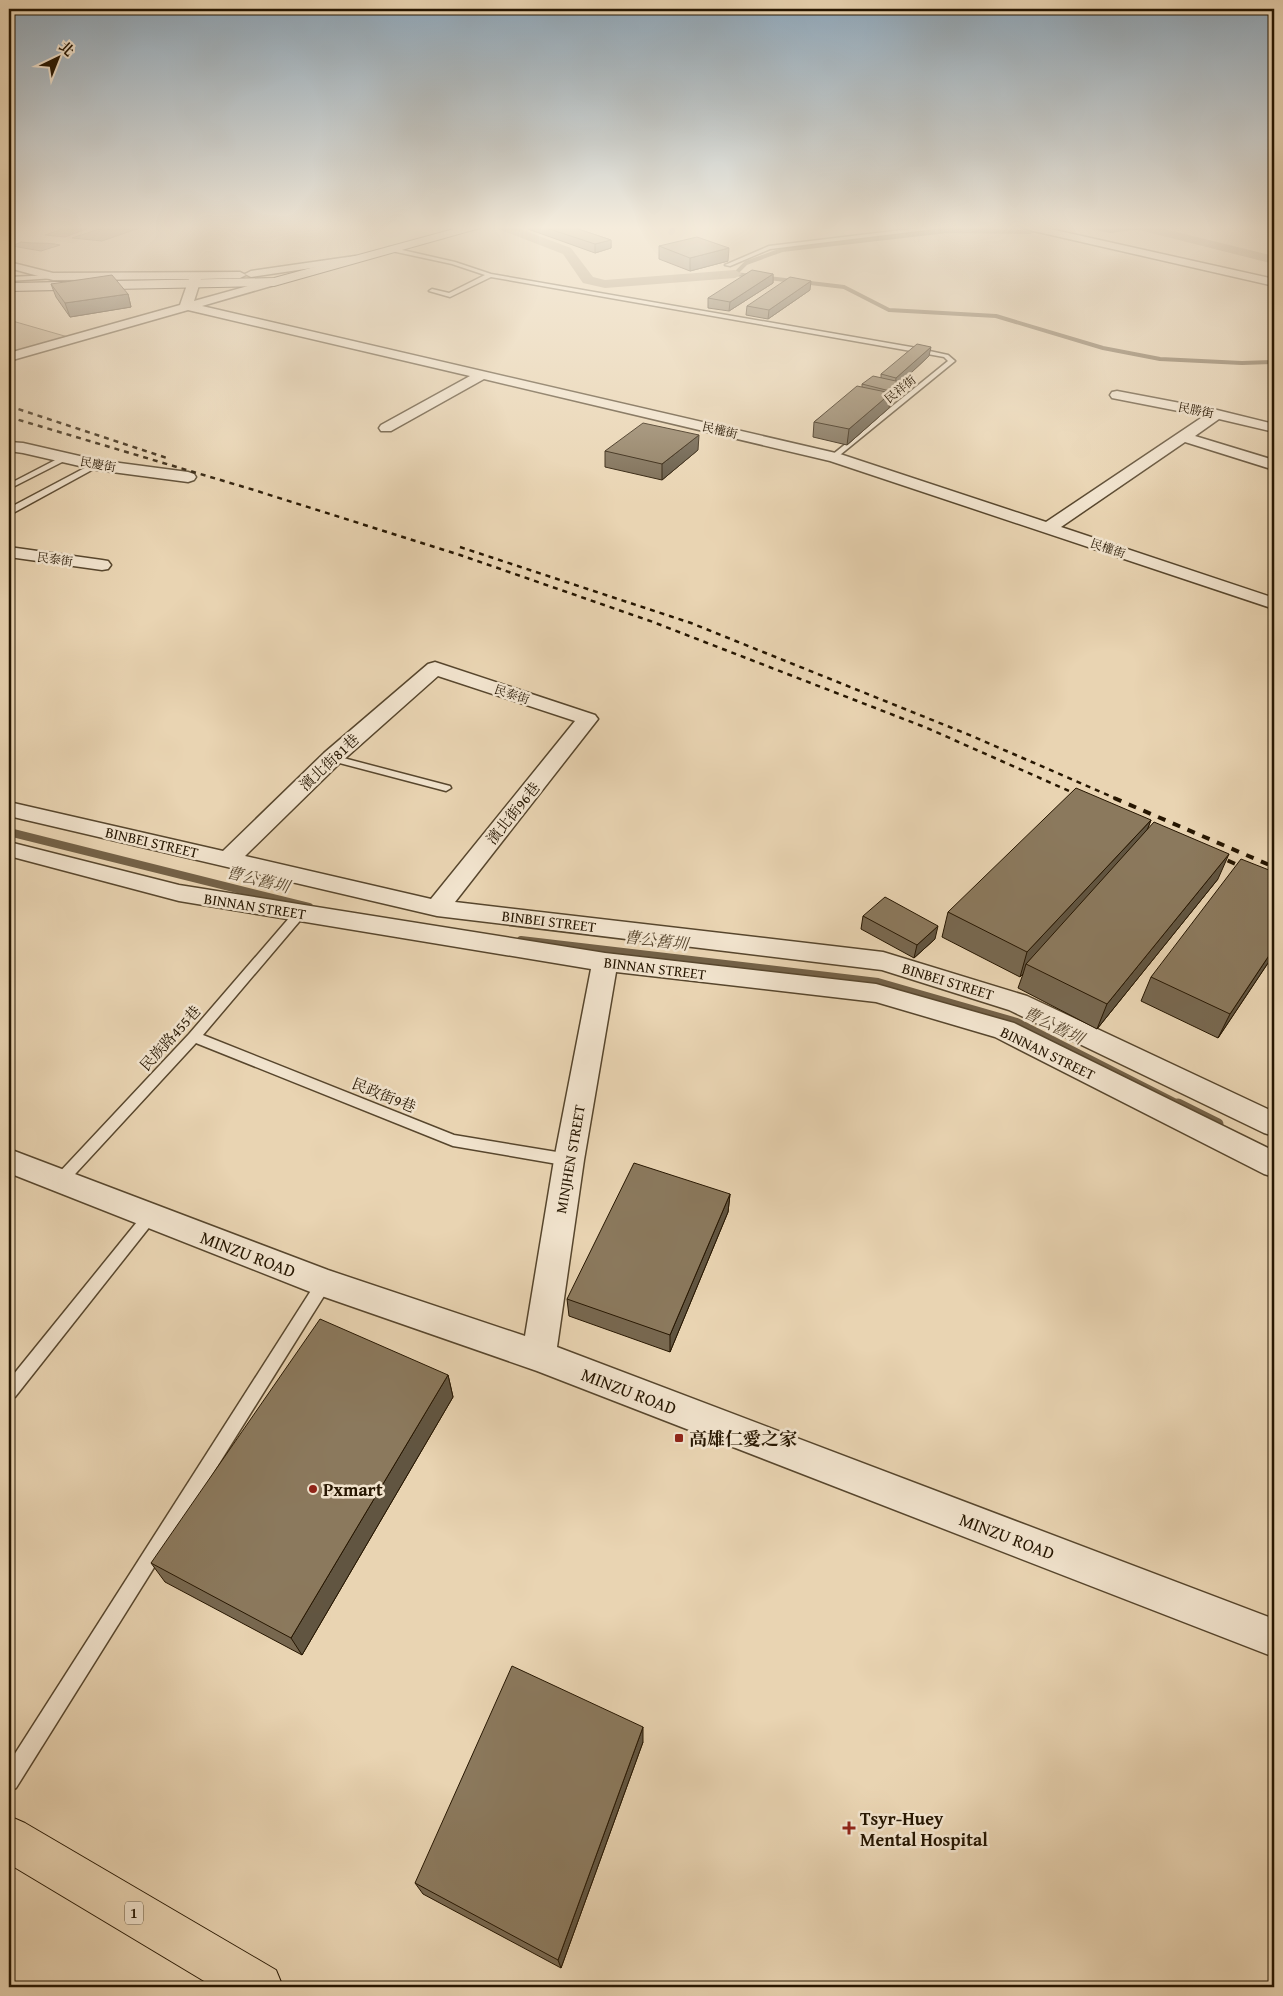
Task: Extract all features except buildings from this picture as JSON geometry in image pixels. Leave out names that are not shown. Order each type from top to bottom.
[{"type":"main road","name":"1","points":[[9,1839],[259,1987]]},
{"type":"street","points":[[9,357],[140,319]]},
{"type":"street","name":"民權街","points":[[242,319],[835,457],[1274,604]]},
{"type":"street","points":[[386,428],[482,375]]},
{"type":"street","name":"民勝街","points":[[1117,395],[1217,414],[1274,428]]},
{"type":"street","points":[[1049,528],[1217,414]]},
{"type":"street","points":[[1183,437],[1274,465]]},
{"type":"street","name":"民慶街","points":[[9,447],[23,448],[97,465],[188,478]]},
{"type":"street","name":"民泰街","points":[[9,552],[102,565]]},
{"type":"street","name":"民泰街","points":[[435,668],[588,719]]},
{"type":"street","name":"濱北街81巷","points":[[227,860],[332,758],[435,668]]},
{"type":"street","name":"濱北街96巷","points":[[437,908],[588,719]]},
{"type":"street","name":"BINBEI STREET","points":[[9,809],[30,842],[227,860],[437,908],[883,961],[1018,1003],[1274,1125]]},
{"type":"street","name":"BINNAN STREET","points":[[30,842],[179,893],[605,962],[876,993],[1004,1030],[1274,1165]]},
{"type":"street","name":"MINJHEN STREET","points":[[539,1356],[569,1160],[605,962]]},
{"type":"street","name":"MINZU ROAD","points":[[9,1162],[324,1283],[539,1356],[1274,1638]]},
{"type":"lane","name":"民祥街","points":[[741,319],[911,349],[946,356],[952,361],[835,457]]},
{"type":"lane","points":[[9,487],[66,458]]},
{"type":"lane","points":[[12,510],[97,465]]},
{"type":"lane","points":[[332,758],[446,788]]},
{"type":"lane","name":"民族路455巷","points":[[60,1181],[194,1038],[300,913]]},
{"type":"lane","name":"民政街9巷","points":[[194,1038],[453,1140],[569,1160]]},
{"type":"lane","points":[[9,1392],[150,1216]]},
{"type":"lane","points":[[9,1781],[324,1283]]},
{"type":"shaded area","points":[[9,320],[68,337],[9,353]]},
{"type":"waterway","points":[[1007,319],[1103,348],[1160,359],[1242,363],[1274,362]]},
{"type":"waterway","name":"曹公舊圳","points":[[9,832],[309,907]]},
{"type":"waterway","name":"曹公舊圳","points":[[521,940],[878,982],[1017,1022],[1180,1105]]},
{"type":"waterway","name":"曹公舊圳","points":[[1180,1105],[1218,1124]]},
{"type":"railway","points":[[9,406],[170,459]]},
{"type":"railway","points":[[9,417],[254,490],[463,556],[653,622],[927,728],[1085,798]]},
{"type":"railway","points":[[460,547],[691,623],[972,736],[1117,799]]},
{"type":"railway","points":[[1114,798],[1274,867]]},
{"type":"railway","points":[[1213,854],[1274,881]]},
{"type":"place","name":"高雄仁愛之家","points":[[679,1438]]},
{"type":"place","name":"Pxmart","points":[[313,1489]]},
{"type":"place","name":"Tsyr-Huey Mental Hospital","points":[[849,1828]]}]
